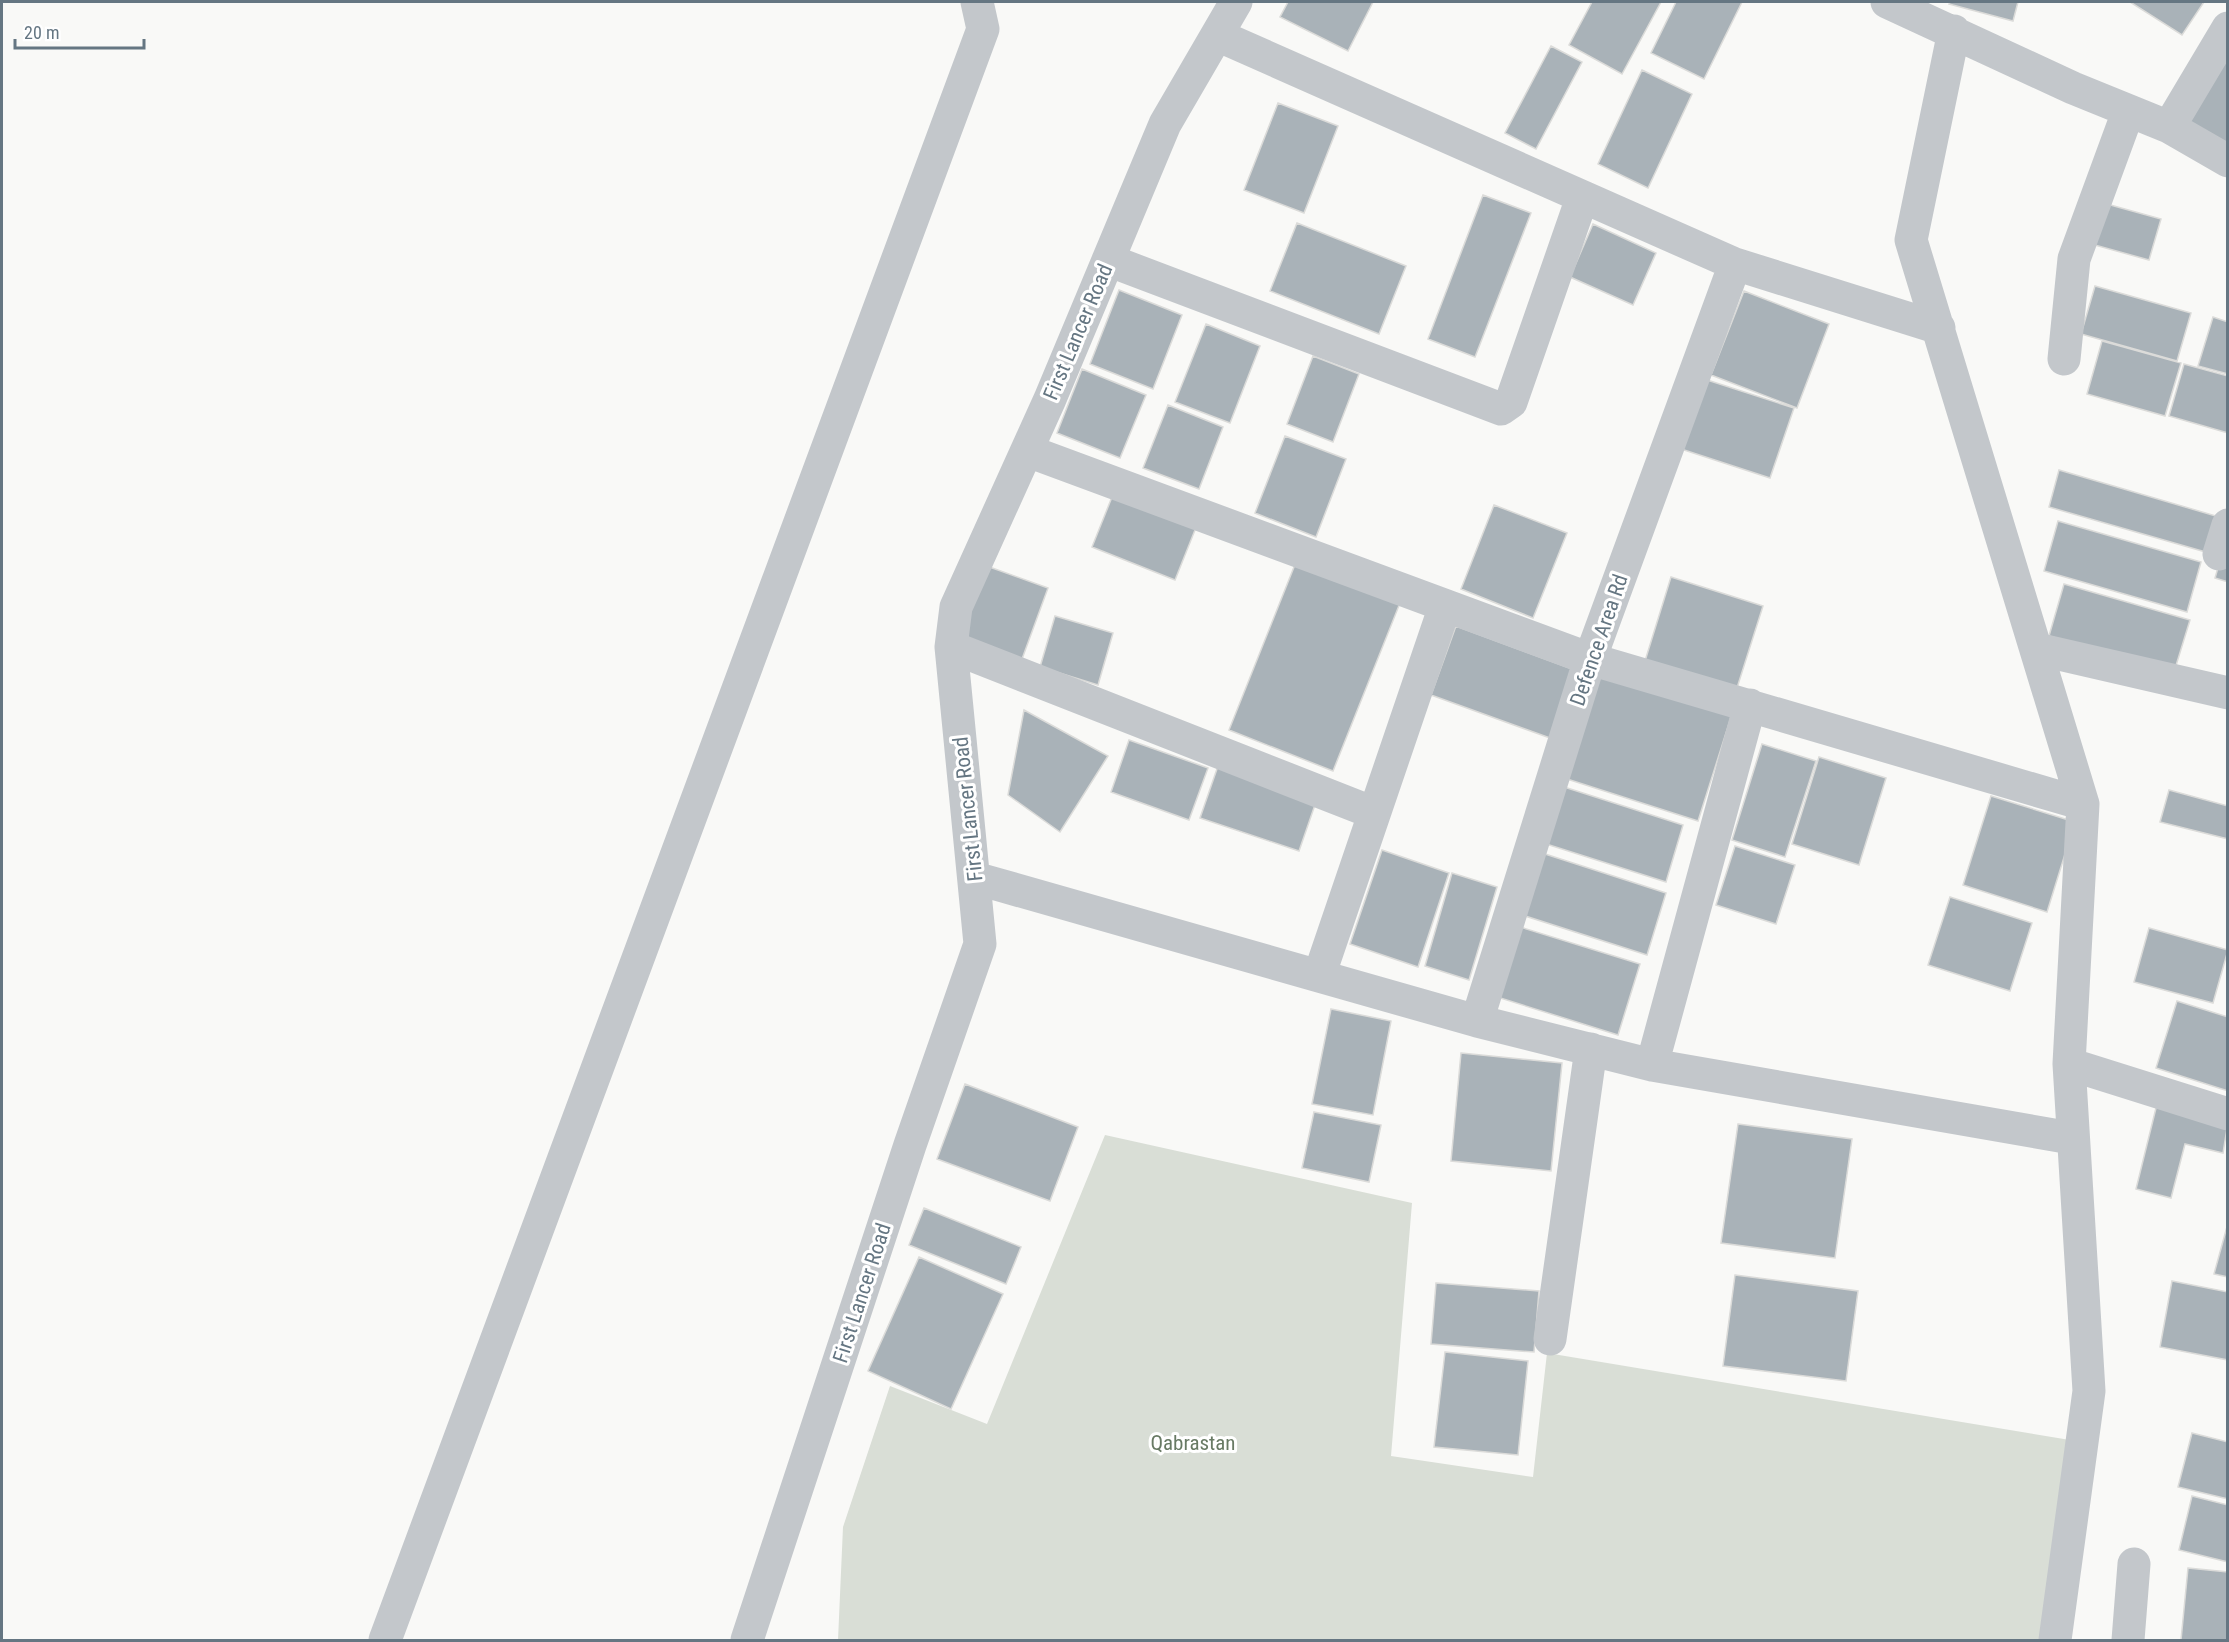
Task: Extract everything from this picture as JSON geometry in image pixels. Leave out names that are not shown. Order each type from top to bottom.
[{"type":"street","points":[[385,1641],[983,29],[977,2]]},
{"type":"street","name":"First Lancer Road","points":[[747,1641],[910,1145],[980,944],[951,648],[956,607],[1028,451],[1165,124],[1236,2]]},
{"type":"street","points":[[1887,2],[2128,112],[2169,127],[2228,161]]},
{"type":"street","points":[[2169,127],[2228,28]]},
{"type":"street","points":[[1954,31],[1911,240],[2083,804],[2068,1064],[2089,1391],[2055,1641]]},
{"type":"street","points":[[1217,35],[1735,264],[1939,328]]},
{"type":"street","points":[[2064,359],[2074,259],[2128,112]]},
{"type":"street","points":[[1108,260],[1502,410],[1511,402],[1582,198]]},
{"type":"street","name":"Defence Area Rd","points":[[1477,1020],[1590,659],[1735,264]]},
{"type":"street","points":[[1028,451],[1590,659],[2083,804]]},
{"type":"street","points":[[1319,976],[1445,606]]},
{"type":"street","points":[[951,648],[1374,813]]},
{"type":"street","points":[[2037,649],[2228,693]]},
{"type":"street","points":[[1653,1065],[1750,705]]},
{"type":"street","points":[[975,878],[1477,1020],[1653,1065],[2071,1138]]},
{"type":"street","points":[[1550,1339],[1591,1049]]},
{"type":"street","points":[[2068,1064],[2228,1114]]},
{"type":"street","points":[[2127,1641],[2134,1564]]},
{"type":"green space","name":"Qabrastan","points":[[1105,1135],[1412,1203],[1391,1456],[1533,1477],[1547,1353],[2076,1441],[2047,1640],[838,1640],[843,1527],[890,1386],[987,1424]]},
{"type":"building","points":[[1288,2],[1373,2],[1348,51],[1280,17]]},
{"type":"building","points":[[1592,2],[1661,2],[1622,74],[1569,45]]},
{"type":"building","points":[[1676,2],[1742,2],[1704,79],[1651,53]]},
{"type":"building","points":[[1950,2],[2018,2],[2013,21],[1949,4]]},
{"type":"building","points":[[2130,2],[2204,2],[2182,35]]},
{"type":"building","points":[[1551,46],[1582,62],[1536,149],[1505,133]]},
{"type":"building","points":[[2228,59],[2228,148],[2183,121]]},
{"type":"building","points":[[1642,70],[1692,94],[1648,188],[1598,164]]},
{"type":"building","points":[[1278,103],[1338,126],[1304,213],[1244,190]]},
{"type":"building","points":[[1483,195],[1531,213],[1475,357],[1428,339]]},
{"type":"building","points":[[2096,201],[2161,219],[2149,260],[2084,242]]},
{"type":"building","points":[[1297,223],[1406,266],[1379,334],[1270,291]]},
{"type":"building","points":[[1593,224],[1656,253],[1633,305],[1570,277]]},
{"type":"building","points":[[2095,286],[2191,313],[2177,361],[2081,334]]},
{"type":"building","points":[[1119,290],[1182,315],[1153,389],[1090,364]]},
{"type":"building","points":[[1744,291],[1829,324],[1797,408],[1711,375]]},
{"type":"building","points":[[2213,317],[2228,322],[2228,374],[2198,366]]},
{"type":"building","points":[[1206,324],[1260,346],[1230,423],[1175,402]]},
{"type":"building","points":[[2102,341],[2181,363],[2165,416],[2087,394]]},
{"type":"building","points":[[1313,356],[1359,374],[1333,442],[1287,424]]},
{"type":"building","points":[[2184,364],[2228,376],[2228,433],[2169,416]]},
{"type":"building","points":[[1082,369],[1146,395],[1120,458],[1057,433]]},
{"type":"building","points":[[1701,378],[1794,408],[1770,478],[1678,448]]},
{"type":"building","points":[[1168,405],[1223,427],[1199,489],[1143,468]]},
{"type":"building","points":[[1285,436],[1346,459],[1316,537],[1255,513]]},
{"type":"building","points":[[2059,470],[2226,519],[2216,555],[2049,507]]},
{"type":"building","points":[[1114,492],[1197,525],[1175,580],[1092,547]]},
{"type":"building","points":[[1494,505],[1567,533],[1533,618],[1461,589]]},
{"type":"building","points":[[2058,521],[2201,562],[2187,612],[2044,571]]},
{"type":"building","points":[[2228,534],[2228,582],[2215,578]]},
{"type":"building","points":[[1296,562],[1400,603],[1333,771],[1229,730]]},
{"type":"building","points":[[984,565],[1048,588],[1022,659],[958,635]]},
{"type":"building","points":[[1671,577],[1763,606],[1736,691],[1645,661]]},
{"type":"building","points":[[2064,584],[2190,620],[2174,672],[2049,636]]},
{"type":"building","points":[[1055,616],[1113,633],[1098,685],[1040,667]]},
{"type":"building","points":[[1456,626],[1575,670],[1550,738],[1431,695]]},
{"type":"building","points":[[1601,669],[1733,711],[1698,821],[1567,779]]},
{"type":"building","points":[[1024,710],[1108,756],[1060,832],[1008,795]]},
{"type":"building","points":[[1129,740],[1208,768],[1189,820],[1111,792]]},
{"type":"building","points":[[1762,744],[1816,761],[1785,857],[1732,840]]},
{"type":"building","points":[[1819,757],[1886,778],[1859,865],[1792,844]]},
{"type":"building","points":[[1218,766],[1317,799],[1299,851],[1200,818]]},
{"type":"building","points":[[1561,786],[1683,825],[1666,882],[1543,843]]},
{"type":"building","points":[[2169,790],[2228,806],[2228,839],[2160,822]]},
{"type":"building","points":[[1991,796],[2075,822],[2047,912],[1963,885]]},
{"type":"building","points":[[1735,846],[1795,865],[1776,924],[1716,905]]},
{"type":"building","points":[[1382,850],[1449,873],[1418,967],[1350,944]]},
{"type":"building","points":[[1542,853],[1666,893],[1647,955],[1522,915]]},
{"type":"building","points":[[1452,873],[1497,887],[1469,980],[1425,966]]},
{"type":"building","points":[[1950,897],[2032,923],[2010,991],[1928,965]]},
{"type":"building","points":[[1517,926],[1640,964],[1618,1035],[1494,996]]},
{"type":"building","points":[[2149,928],[2228,950],[2213,1003],[2134,982]]},
{"type":"building","points":[[2177,1001],[2228,1017],[2228,1091],[2156,1068]]},
{"type":"building","points":[[1331,1009],[1391,1021],[1373,1115],[1312,1104]]},
{"type":"building","points":[[1461,1053],[1562,1063],[1551,1171],[1451,1161]]},
{"type":"building","points":[[965,1084],[1078,1127],[1050,1201],[937,1159]]},
{"type":"building","points":[[2157,1104],[2228,1122],[2223,1153],[2185,1144],[2171,1198],[2136,1189]]},
{"type":"building","points":[[1314,1112],[1381,1125],[1369,1182],[1302,1168]]},
{"type":"building","points":[[1738,1124],[1852,1139],[1835,1258],[1721,1243]]},
{"type":"building","points":[[924,1208],[1021,1247],[1006,1284],[909,1245]]},
{"type":"building","points":[[2228,1223],[2228,1277],[2214,1274]]},
{"type":"building","points":[[919,1257],[1003,1294],[951,1409],[868,1371]]},
{"type":"building","points":[[1735,1275],[1858,1291],[1846,1381],[1723,1366]]},
{"type":"building","points":[[2172,1281],[2228,1292],[2228,1360],[2160,1347]]},
{"type":"building","points":[[1436,1283],[1539,1291],[1534,1352],[1431,1344]]},
{"type":"building","points":[[1445,1352],[1528,1361],[1518,1455],[1434,1447]]},
{"type":"building","points":[[2192,1433],[2228,1442],[2228,1499],[2178,1487]]},
{"type":"building","points":[[2192,1496],[2228,1505],[2228,1562],[2179,1550]]},
{"type":"building","points":[[2188,1568],[2228,1572],[2228,1640],[2181,1640]]}]
